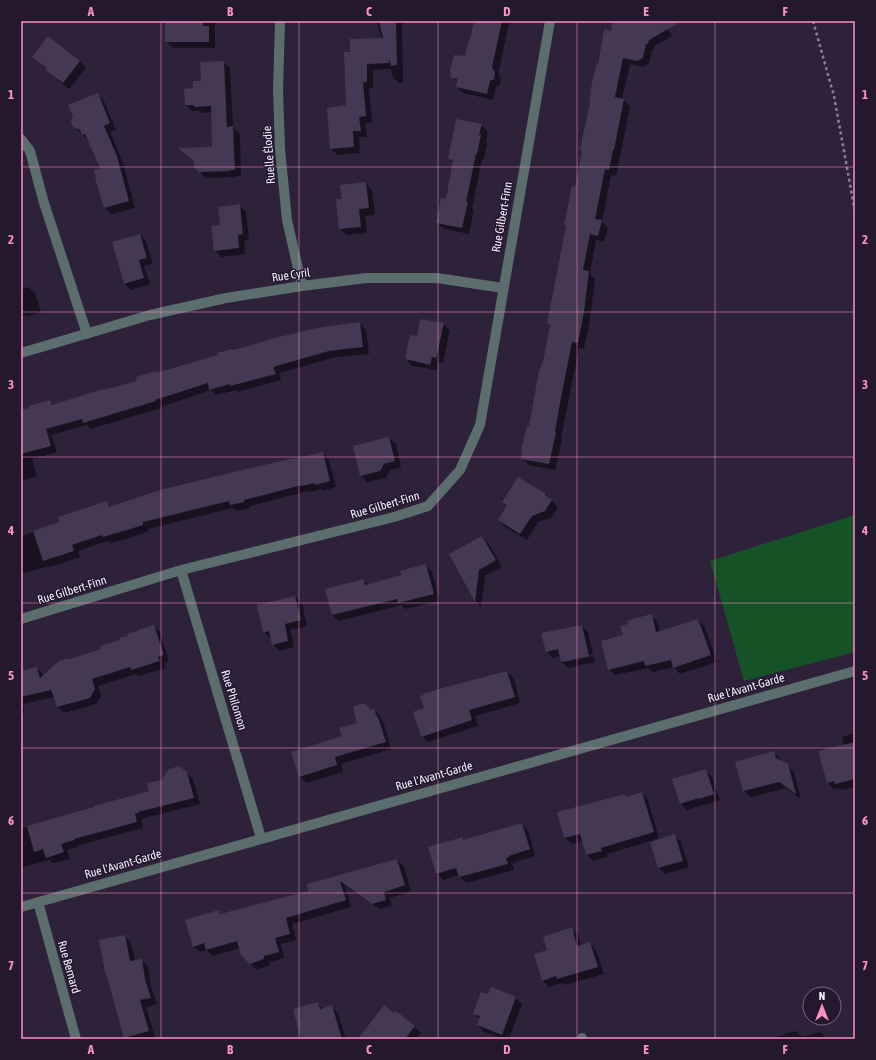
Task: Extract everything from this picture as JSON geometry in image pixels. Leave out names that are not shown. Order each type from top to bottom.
[{"type":"street","name":"Ruelle Élodie","points":[[280,21],[278,90],[280,149],[287,220],[302,286]]},
{"type":"street","name":"Rue Gilbert-Finn","points":[[21,619],[181,570],[394,517],[428,506],[460,470],[480,425],[550,21]]},
{"type":"street","points":[[21,139],[30,151],[44,202],[87,334]]},
{"type":"street","name":"Rue Cyril","points":[[21,353],[150,315],[226,298],[302,286],[366,278],[437,278],[503,288]]},
{"type":"street","name":"Rue Philomon","points":[[181,570],[261,838]]},
{"type":"street","name":"Rue l'Avant-Garde","points":[[21,907],[855,671]]},
{"type":"street","name":"Rue Bernard","points":[[38,902],[76,1039]]},
{"type":"path","points":[[813,21],[834,96],[855,212]]},
{"type":"green space","points":[[855,515],[855,652],[744,681],[710,561]]},
{"type":"building","points":[[165,21],[203,21],[203,26],[209,26],[209,42],[165,42]]},
{"type":"building","points":[[379,21],[396,21],[397,65],[391,66],[389,58],[389,63],[367,64],[367,82],[363,82],[366,116],[359,117],[361,131],[353,131],[354,147],[330,149],[327,108],[346,105],[344,52],[350,52],[350,39],[383,38]]},
{"type":"building","points":[[474,21],[502,21],[492,67],[495,72],[494,79],[490,81],[487,94],[456,87],[457,79],[451,78],[450,67],[454,55],[465,56]]},
{"type":"building","points":[[612,21],[682,21],[649,40],[648,44],[646,44],[643,58],[637,61],[623,58],[615,97],[624,99],[614,150],[609,170],[605,169],[595,219],[602,220],[598,236],[590,234],[583,270],[589,271],[584,312],[578,343],[572,342],[549,464],[521,459],[521,451],[527,426],[529,426],[539,371],[543,361],[550,325],[547,324],[566,226],[564,225],[572,186],[575,187],[582,151],[580,150],[590,103],[590,93],[596,65],[598,65],[604,29],[611,31]]},
{"type":"building","points":[[48,36],[80,61],[63,83],[45,70],[47,68],[32,57]]},
{"type":"building","points":[[224,61],[227,127],[233,126],[235,170],[199,172],[194,167],[194,161],[178,148],[212,147],[211,106],[194,107],[194,105],[185,105],[184,89],[193,88],[193,81],[201,81],[200,62]]},
{"type":"building","points":[[98,93],[110,123],[104,126],[117,156],[129,201],[104,208],[94,170],[100,168],[85,134],[82,135],[80,130],[73,127],[71,121],[73,116],[68,105]]},
{"type":"building","points":[[456,119],[482,124],[462,228],[436,223],[441,198],[446,199],[453,160],[448,159]]},
{"type":"building","points":[[366,182],[369,208],[359,209],[361,227],[339,229],[336,199],[342,199],[340,185]]},
{"type":"building","points":[[240,204],[243,234],[238,235],[239,248],[214,251],[211,226],[220,225],[218,207]]},
{"type":"building","points":[[140,234],[147,258],[139,260],[144,278],[124,284],[112,242]]},
{"type":"building","points":[[420,319],[444,323],[436,358],[432,357],[430,365],[405,359],[410,335],[417,336]]},
{"type":"building","points":[[360,322],[363,347],[329,351],[273,367],[276,374],[209,390],[208,383],[155,400],[156,401],[83,423],[82,419],[46,429],[51,446],[21,454],[21,410],[29,408],[29,406],[50,400],[52,405],[103,389],[137,381],[136,377],[156,371],[156,373],[218,355],[217,353],[233,350],[266,340],[322,327]]},
{"type":"building","points":[[389,437],[395,461],[384,464],[380,471],[360,476],[353,446]]},
{"type":"building","points":[[323,452],[330,481],[315,485],[315,483],[302,485],[230,505],[229,501],[143,522],[143,525],[103,537],[102,535],[72,545],[74,551],[43,561],[33,531],[59,522],[58,517],[107,501],[109,507],[160,490]]},
{"type":"building","points":[[518,477],[546,494],[545,495],[552,500],[545,511],[532,516],[520,534],[498,520],[507,505],[502,502]]},
{"type":"building","points":[[482,536],[496,560],[479,570],[475,602],[449,554]]},
{"type":"building","points":[[426,564],[434,594],[398,603],[397,599],[332,615],[325,589],[364,579],[365,585],[402,575],[400,571]]},
{"type":"building","points":[[295,596],[301,620],[285,624],[288,641],[272,645],[269,631],[263,633],[257,605]]},
{"type":"building","points":[[652,614],[656,632],[698,619],[711,655],[673,668],[671,660],[645,666],[644,661],[608,670],[601,641],[623,635],[620,626],[628,624],[627,621]]},
{"type":"building","points":[[154,625],[164,655],[158,657],[160,661],[131,670],[130,667],[92,679],[95,689],[90,698],[57,707],[51,690],[21,697],[21,671],[37,667],[40,678],[59,661],[101,649],[100,646],[120,640],[120,638],[128,636],[127,634]]},
{"type":"building","points":[[582,625],[589,656],[561,662],[558,649],[546,652],[541,633]]},
{"type":"building","points":[[507,671],[515,697],[469,710],[472,720],[421,737],[413,712],[424,708],[420,696],[446,687]]},
{"type":"building","points":[[364,703],[371,710],[374,709],[386,742],[335,757],[337,765],[299,777],[291,752],[342,736],[339,728],[357,723],[353,707]]},
{"type":"building","points":[[855,742],[855,779],[835,784],[834,781],[827,783],[818,751]]},
{"type":"building","points":[[774,751],[776,758],[788,764],[796,794],[779,782],[743,791],[735,762]]},
{"type":"building","points":[[179,766],[187,772],[194,798],[135,813],[137,822],[61,844],[64,852],[46,858],[43,849],[34,852],[27,826],[149,791],[147,783],[161,780],[169,769]]},
{"type":"building","points":[[706,769],[714,794],[680,804],[672,779]]},
{"type":"building","points":[[642,792],[654,832],[601,848],[602,851],[586,855],[580,834],[564,838],[557,812],[625,794],[626,797]]},
{"type":"building","points":[[522,823],[530,849],[506,858],[508,864],[459,877],[456,868],[436,874],[428,847],[463,837],[463,840]]},
{"type":"building","points":[[675,834],[683,861],[658,868],[650,842]]},
{"type":"building","points":[[397,859],[405,885],[384,892],[386,900],[372,904],[340,881],[346,900],[286,918],[290,934],[275,938],[279,952],[264,956],[264,959],[250,964],[241,955],[237,941],[206,950],[204,943],[193,947],[185,920],[219,910],[220,914],[308,891],[307,884]]},
{"type":"building","points":[[572,927],[577,946],[590,942],[598,967],[557,979],[556,976],[542,981],[534,954],[547,950],[543,937]]},
{"type":"building","points":[[125,935],[130,961],[142,959],[145,979],[151,998],[140,1000],[149,1031],[124,1038],[106,977],[99,940]]},
{"type":"building","points":[[491,987],[516,997],[502,1035],[477,1025],[480,1016],[473,1014],[481,992],[488,994]]},
{"type":"building","points":[[318,1002],[320,1009],[332,1005],[342,1039],[301,1039],[293,1009]]},
{"type":"building","points":[[384,1005],[394,1013],[396,1011],[415,1026],[405,1039],[358,1039]]}]
